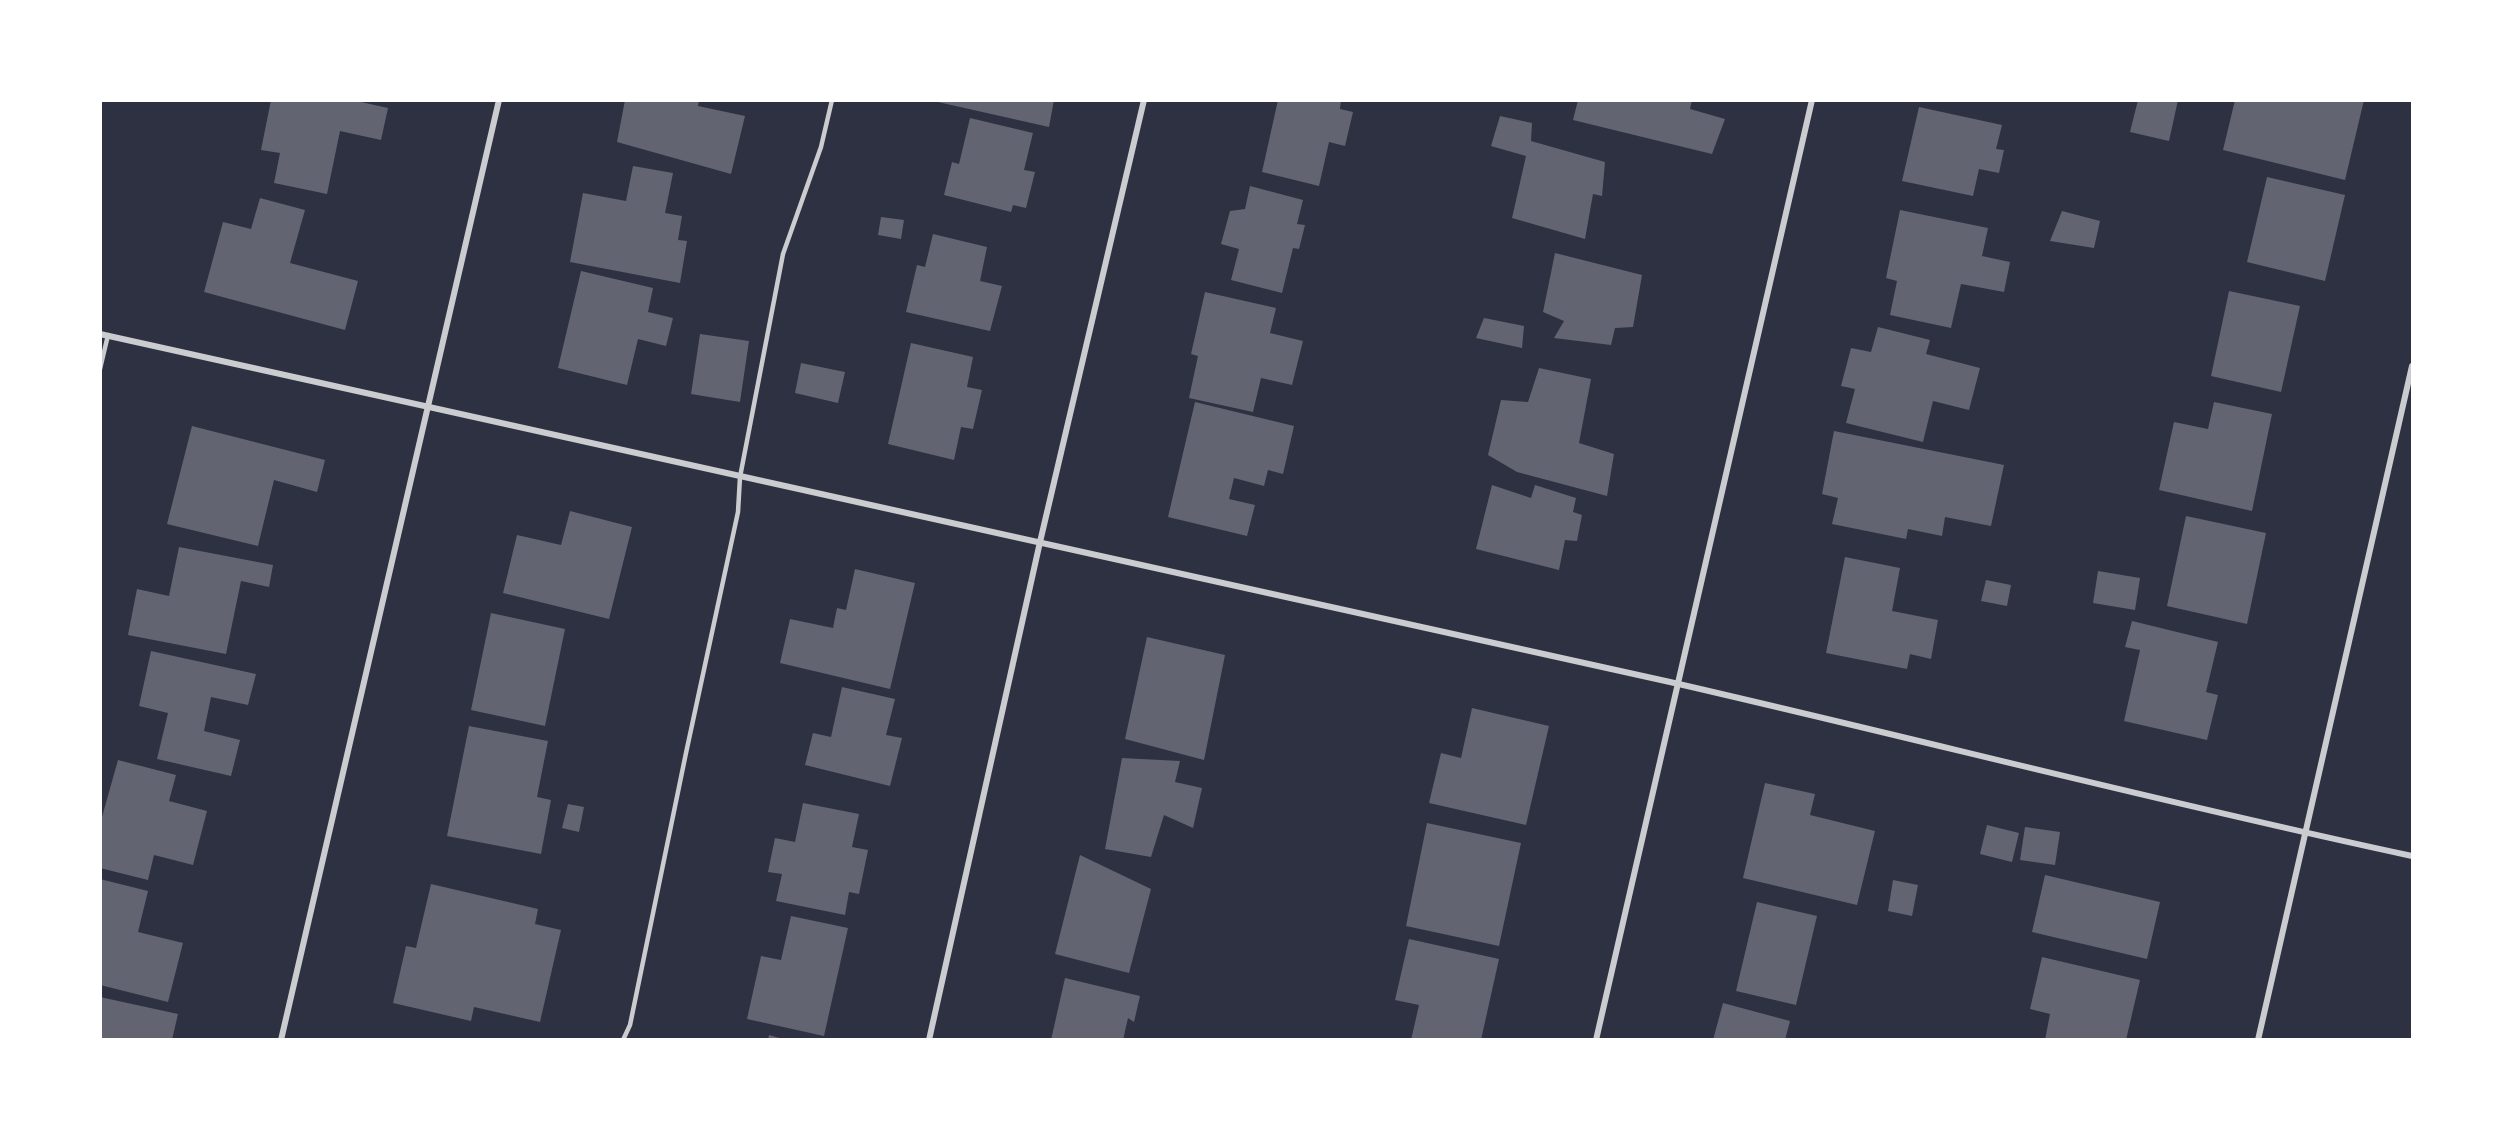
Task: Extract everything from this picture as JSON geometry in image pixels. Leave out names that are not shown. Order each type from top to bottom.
[{"type":"street","points":[[281,1040],[429,410],[499,100]]},
{"type":"street","points":[[929,1040],[1040,542],[1144,100]]},
{"type":"street","points":[[1596,1040],[1812,100]]},
{"type":"street","points":[[100,334],[429,410],[1040,542],[1677,684],[2306,834],[2412,856]]},
{"type":"street","points":[[2258,1040],[2412,366]]},
{"type":"lane","points":[[623,1040],[630,1025],[738,512],[740,477],[783,254],[821,147],[832,100]]},
{"type":"lane","points":[[100,369],[108,335]]},
{"type":"building","points":[[271,100],[352,100],[388,108],[381,140],[340,131],[327,194],[274,183],[280,153],[261,150]]},
{"type":"building","points":[[625,100],[699,100],[698,106],[745,116],[731,174],[617,142]]},
{"type":"building","points":[[929,100],[1054,100],[1049,127]]},
{"type":"building","points":[[1278,100],[1341,100],[1340,109],[1353,112],[1345,146],[1329,142],[1319,186],[1262,172]]},
{"type":"building","points":[[1578,100],[1692,100],[1690,109],[1725,119],[1712,154],[1573,120]]},
{"type":"building","points":[[2138,100],[2178,100],[2169,141],[2130,132]]},
{"type":"building","points":[[2235,100],[2364,100],[2345,180],[2223,150]]},
{"type":"building","points":[[1919,107],[2002,125],[1996,149],[2004,150],[1999,173],[1979,169],[1973,196],[1902,181]]},
{"type":"building","points":[[1500,116],[1532,123],[1531,141],[1605,162],[1602,196],[1593,194],[1585,239],[1512,218],[1526,156],[1491,146]]},
{"type":"building","points":[[970,118],[1033,133],[1024,170],[1035,172],[1026,208],[1013,205],[1011,212],[944,195],[952,162],[959,164]]},
{"type":"building","points":[[633,166],[673,173],[665,213],[682,216],[678,240],[687,241],[680,283],[570,262],[583,193],[626,201]]},
{"type":"building","points":[[2267,177],[2345,195],[2325,281],[2247,262]]},
{"type":"building","points":[[1250,186],[1303,200],[1297,224],[1305,225],[1299,249],[1293,248],[1282,293],[1231,280],[1239,249],[1221,244],[1230,211],[1245,209]]},
{"type":"building","points":[[260,198],[305,210],[290,263],[358,281],[345,330],[204,292],[223,222],[251,229]]},
{"type":"building","points":[[1900,210],[1988,228],[1982,256],[2010,262],[2004,292],[1961,284],[1951,328],[1890,315],[1897,281],[1886,278]]},
{"type":"building","points":[[2062,211],[2100,221],[2094,248],[2050,241]]},
{"type":"building","points":[[881,217],[904,220],[901,239],[878,235]]},
{"type":"building","points":[[933,234],[987,247],[980,281],[1002,286],[990,331],[906,312],[917,265],[925,267]]},
{"type":"building","points":[[1555,253],[1642,275],[1633,327],[1615,328],[1611,345],[1554,338],[1564,321],[1543,312]]},
{"type":"building","points":[[581,271],[653,288],[648,312],[673,318],[666,346],[638,339],[627,385],[558,368]]},
{"type":"building","points":[[2229,291],[2300,306],[2281,392],[2211,376]]},
{"type":"building","points":[[1205,292],[1276,308],[1270,333],[1303,341],[1292,385],[1261,378],[1253,412],[1189,398],[1198,356],[1191,354]]},
{"type":"building","points":[[1484,318],[1524,326],[1522,348],[1476,338]]},
{"type":"building","points":[[1878,327],[1930,340],[1926,354],[1980,368],[1969,410],[1933,401],[1923,442],[1846,423],[1855,389],[1841,386],[1851,348],[1871,352]]},
{"type":"building","points":[[700,334],[749,341],[740,402],[691,394]]},
{"type":"building","points":[[911,343],[973,357],[967,387],[982,390],[973,429],[961,427],[954,460],[888,444]]},
{"type":"building","points":[[801,363],[845,372],[838,403],[795,393]]},
{"type":"building","points":[[1539,368],[1591,379],[1579,443],[1614,454],[1607,496],[1517,472],[1488,455],[1501,400],[1528,402]]},
{"type":"building","points":[[1195,402],[1294,426],[1283,474],[1268,470],[1264,486],[1234,478],[1229,499],[1255,505],[1247,536],[1168,517]]},
{"type":"building","points":[[2214,402],[2272,414],[2252,511],[2159,490],[2174,422],[2208,429]]},
{"type":"building","points":[[192,426],[325,460],[317,492],[274,480],[258,546],[167,524]]},
{"type":"building","points":[[1834,431],[2004,465],[1991,526],[1945,517],[1942,536],[1908,529],[1906,539],[1832,524],[1838,498],[1822,494]]},
{"type":"building","points":[[1492,485],[1531,498],[1535,485],[1576,498],[1573,512],[1582,515],[1577,541],[1565,540],[1559,570],[1476,549]]},
{"type":"building","points":[[570,511],[632,527],[609,619],[503,593],[517,535],[561,545]]},
{"type":"building","points":[[2186,516],[2266,533],[2247,624],[2167,606]]},
{"type":"building","points":[[179,547],[273,565],[269,587],[241,581],[226,654],[128,635],[137,589],[169,596]]},
{"type":"building","points":[[1845,557],[1900,568],[1892,611],[1938,620],[1931,659],[1910,654],[1907,669],[1826,653]]},
{"type":"building","points":[[855,569],[915,583],[890,689],[780,663],[790,619],[833,628],[837,608],[846,610]]},
{"type":"building","points":[[2098,571],[2140,578],[2135,610],[2093,603]]},
{"type":"building","points":[[1986,580],[2011,585],[2007,606],[1981,601]]},
{"type":"building","points":[[491,613],[565,629],[545,726],[471,710]]},
{"type":"building","points":[[2132,621],[2218,642],[2206,692],[2218,695],[2207,740],[2124,721],[2140,650],[2125,647]]},
{"type":"building","points":[[1147,637],[1225,655],[1204,760],[1125,739]]},
{"type":"building","points":[[151,651],[256,674],[248,705],[211,697],[204,731],[240,740],[231,776],[157,759],[168,713],[139,706]]},
{"type":"building","points":[[842,687],[895,699],[886,735],[902,738],[890,786],[805,765],[813,733],[831,737]]},
{"type":"building","points":[[1472,708],[1549,726],[1526,825],[1429,803],[1441,753],[1461,758]]},
{"type":"building","points":[[469,726],[548,741],[537,797],[551,800],[541,854],[447,836]]},
{"type":"building","points":[[1122,758],[1180,761],[1175,782],[1202,788],[1193,828],[1164,815],[1151,857],[1105,849]]},
{"type":"building","points":[[118,760],[176,775],[169,801],[207,811],[193,865],[154,855],[148,880],[100,868],[100,824]]},
{"type":"building","points":[[1765,783],[1815,794],[1810,815],[1875,831],[1857,905],[1743,878]]},
{"type":"building","points":[[803,803],[859,814],[852,847],[868,850],[859,894],[849,892],[845,915],[776,901],[782,874],[768,872],[775,838],[795,842]]},
{"type":"building","points":[[568,804],[584,807],[579,832],[562,828]]},
{"type":"building","points":[[1427,823],[1521,843],[1499,946],[1406,926]]},
{"type":"building","points":[[1987,825],[2019,833],[2012,862],[1980,854]]},
{"type":"building","points":[[2025,827],[2060,832],[2055,865],[2020,860]]},
{"type":"building","points":[[1080,855],[1151,889],[1129,973],[1055,954]]},
{"type":"building","points":[[2045,875],[2160,902],[2147,959],[2032,932]]},
{"type":"building","points":[[100,879],[148,891],[138,932],[183,943],[168,1002],[100,985]]},
{"type":"building","points":[[1893,880],[1918,885],[1912,916],[1888,911]]},
{"type":"building","points":[[431,884],[538,909],[535,924],[561,930],[540,1022],[474,1007],[471,1021],[393,1003],[406,946],[416,948]]},
{"type":"building","points":[[1757,902],[1817,916],[1796,1005],[1736,991]]},
{"type":"building","points":[[791,916],[848,928],[824,1036],[747,1019],[761,956],[781,960]]},
{"type":"building","points":[[1409,939],[1499,959],[1481,1040],[1411,1040],[1419,1005],[1395,1000]]},
{"type":"building","points":[[2042,957],[2140,980],[2126,1040],[2045,1040],[2050,1014],[2030,1009]]},
{"type":"building","points":[[1065,978],[1140,996],[1134,1022],[1128,1018],[1123,1040],[1051,1040]]},
{"type":"building","points":[[100,997],[178,1014],[172,1040],[100,1040]]},
{"type":"building","points":[[1723,1003],[1790,1021],[1785,1040],[1713,1040]]},
{"type":"building","points":[[769,1035],[783,1039],[783,1040],[768,1040]]}]
